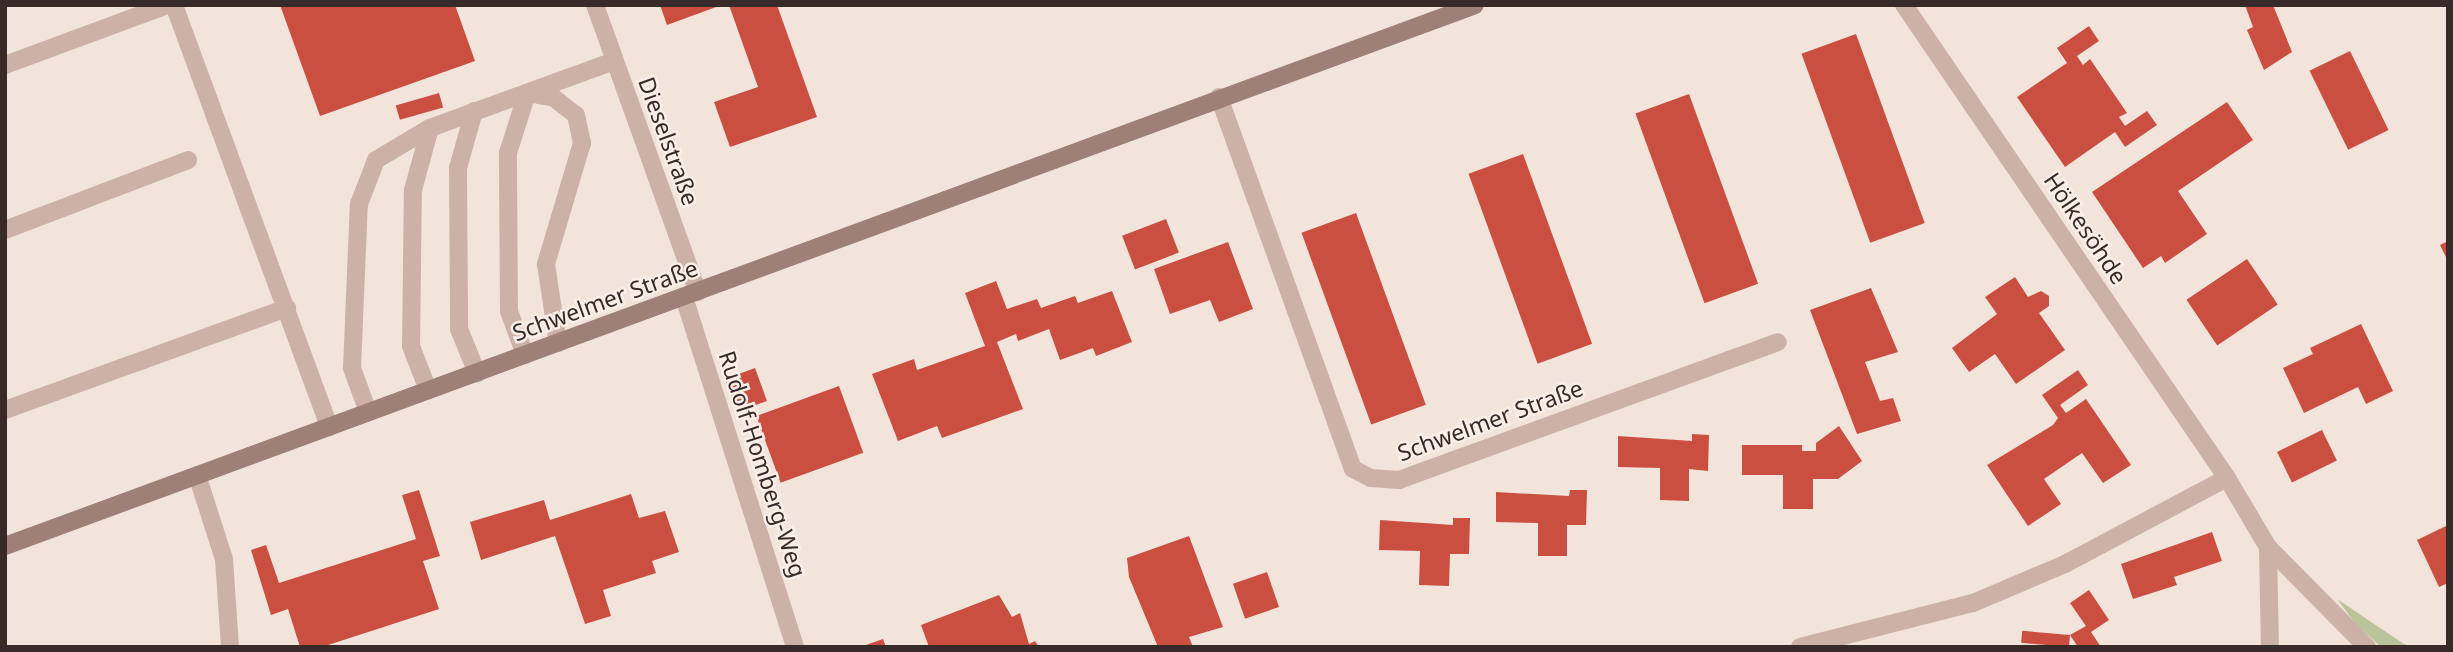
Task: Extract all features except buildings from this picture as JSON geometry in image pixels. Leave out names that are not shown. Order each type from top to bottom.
[{"type":"main road","name":"Schwelmer Straße","points":[[5,546],[1475,5]]},
{"type":"street","points":[[5,65],[166,5]]},
{"type":"street","points":[[174,5],[329,427]]},
{"type":"street","name":"Dieselstraße","points":[[595,5],[691,294]]},
{"type":"street","name":"Hölkesöhde","points":[[1904,5],[2227,478],[2268,547],[2367,647]]},
{"type":"street","points":[[368,412],[352,368],[359,204],[376,160],[430,128],[614,61]]},
{"type":"street","points":[[527,93],[554,98],[576,115],[582,143],[546,264],[558,343]]},
{"type":"street","points":[[525,355],[509,311],[508,153],[527,93]]},
{"type":"street","name":"Schwelmer Straße","points":[[1219,97],[1353,468],[1371,478],[1399,481],[1779,342]]},
{"type":"street","points":[[474,111],[458,168],[459,329],[477,373]]},
{"type":"street","points":[[428,390],[411,346],[411,333],[413,190],[430,128]]},
{"type":"street","points":[[5,230],[188,160]]},
{"type":"street","name":"Rudolf-Homberg-Weg","points":[[691,294],[795,647]]},
{"type":"street","points":[[5,410],[287,309]]},
{"type":"street","points":[[197,475],[224,559],[230,647]]},
{"type":"street","points":[[1800,647],[1973,603],[2065,564],[2227,478]]},
{"type":"street","name":"Hölkesöhde","points":[[2268,547],[2270,647]]},
{"type":"green space","points":[[2337,599],[2404,644],[2415,647],[2381,647],[2355,623]]}]
